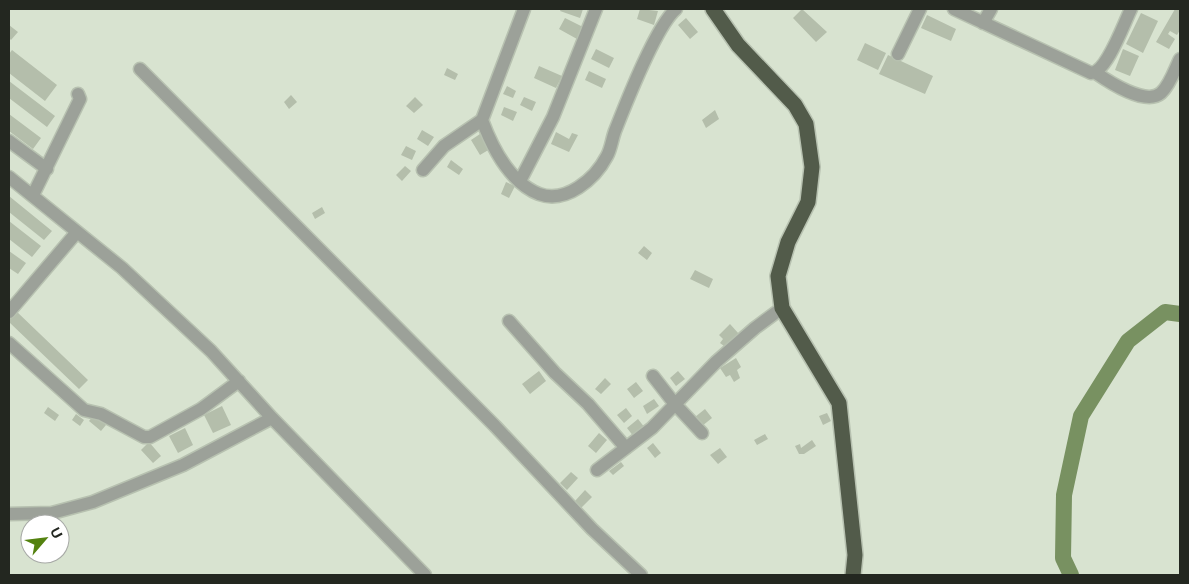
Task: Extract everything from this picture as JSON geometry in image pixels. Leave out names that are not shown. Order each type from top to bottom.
[{"type":"highway","points":[[713,9],[738,45],[795,105],[806,124],[812,167],[808,202],[788,242],[778,276],[782,308],[839,403],[855,555],[853,575]]},
{"type":"street","points":[[423,170],[444,146],[482,120],[524,9]]},
{"type":"street","points":[[520,181],[553,117],[596,9]]},
{"type":"street","points":[[482,120],[500,159],[520,181],[544,196],[557,196],[573,191],[598,171],[608,155],[614,133],[650,52],[669,15],[676,9]]},
{"type":"street","points":[[898,54],[920,9]]},
{"type":"street","points":[[954,9],[1055,58],[1091,73],[1096,73],[1111,83],[1149,98],[1160,95],[1180,59]]},
{"type":"street","points":[[983,23],[991,9]]},
{"type":"street","points":[[1096,73],[1104,65],[1131,9]]},
{"type":"street","points":[[140,69],[495,426],[592,530],[641,575]]},
{"type":"street","points":[[33,195],[80,99],[78,94]]},
{"type":"street","points":[[9,141],[47,168]]},
{"type":"street","points":[[9,177],[146,289],[239,381],[272,418],[425,575]]},
{"type":"street","points":[[9,312],[77,232]]},
{"type":"street","points":[[597,470],[652,428],[674,403],[730,349],[782,308]]},
{"type":"street","points":[[509,321],[555,373],[588,404],[626,448]]},
{"type":"street","points":[[9,343],[84,410],[101,414],[144,437],[150,437],[201,409],[239,381]]},
{"type":"street","points":[[653,376],[674,403],[702,433]]},
{"type":"street","points":[[9,514],[52,513],[93,502],[183,465],[272,418]]},
{"type":"building","points":[[561,9],[583,9],[580,18],[560,11]]},
{"type":"building","points":[[640,9],[658,11],[654,25],[637,19]]},
{"type":"building","points":[[802,9],[827,32],[816,42],[793,18]]},
{"type":"building","points":[[1175,9],[1180,9],[1180,30],[1177,35],[1170,31],[1168,34],[1175,39],[1169,49],[1156,42]]},
{"type":"building","points":[[1141,13],[1158,21],[1143,53],[1126,44]]},
{"type":"building","points":[[927,15],[956,29],[951,41],[921,28]]},
{"type":"building","points":[[565,18],[583,27],[577,39],[559,29]]},
{"type":"building","points":[[686,18],[698,32],[690,39],[678,25]]},
{"type":"building","points":[[9,25],[18,32],[11,40],[9,38]]},
{"type":"building","points":[[865,43],[886,53],[878,70],[857,60]]},
{"type":"building","points":[[596,49],[614,58],[609,68],[591,59]]},
{"type":"building","points":[[1123,49],[1139,56],[1130,76],[1115,70]]},
{"type":"building","points":[[12,50],[57,85],[45,101],[9,73],[9,54]]},
{"type":"building","points":[[888,55],[933,76],[925,94],[879,74]]},
{"type":"building","points":[[539,66],[562,76],[556,88],[534,78]]},
{"type":"building","points":[[447,68],[458,74],[455,80],[444,75]]},
{"type":"building","points":[[589,71],[606,79],[602,88],[585,80]]},
{"type":"building","points":[[9,81],[55,116],[47,127],[9,98]]},
{"type":"building","points":[[507,86],[516,91],[513,98],[503,94]]},
{"type":"building","points":[[291,95],[297,102],[289,109],[284,102]]},
{"type":"building","points":[[415,97],[423,105],[414,113],[406,106]]},
{"type":"building","points":[[524,97],[536,102],[532,111],[520,105]]},
{"type":"building","points":[[504,107],[517,112],[513,121],[501,115]]},
{"type":"building","points":[[715,110],[719,119],[706,128],[702,120]]},
{"type":"building","points":[[9,114],[41,138],[33,149],[9,131]]},
{"type":"building","points":[[422,130],[434,137],[428,146],[417,139]]},
{"type":"building","points":[[556,132],[569,139],[572,133],[578,135],[569,152],[551,144]]},
{"type":"building","points":[[480,134],[490,149],[480,155],[471,140]]},
{"type":"building","points":[[406,146],[416,151],[412,160],[401,155]]},
{"type":"building","points":[[451,160],[463,169],[459,175],[447,167]]},
{"type":"building","points":[[405,166],[411,171],[402,181],[396,175]]},
{"type":"building","points":[[506,182],[515,186],[509,198],[501,194]]},
{"type":"building","points":[[9,196],[52,231],[44,240],[9,212]]},
{"type":"building","points":[[322,207],[325,213],[315,219],[312,213]]},
{"type":"building","points":[[9,221],[41,246],[32,257],[9,239]]},
{"type":"building","points":[[644,246],[652,253],[647,260],[638,253]]},
{"type":"building","points":[[9,251],[26,263],[18,274],[9,268]]},
{"type":"building","points":[[695,270],[713,279],[709,288],[690,279]]},
{"type":"building","points":[[15,310],[88,380],[79,389],[9,322],[9,317]]},
{"type":"building","points":[[730,324],[739,334],[724,346],[720,343],[723,339],[719,335]]},
{"type":"building","points":[[736,358],[741,367],[737,370],[740,378],[734,382],[730,375],[726,377],[720,368]]},
{"type":"building","points":[[539,371],[546,381],[530,394],[522,384]]},
{"type":"building","points":[[678,371],[685,379],[676,386],[670,378]]},
{"type":"building","points":[[605,378],[611,384],[601,394],[595,389]]},
{"type":"building","points":[[636,382],[643,391],[634,398],[627,389]]},
{"type":"building","points":[[654,399],[659,406],[647,414],[643,406]]},
{"type":"building","points":[[222,406],[231,425],[213,433],[204,415]]},
{"type":"building","points":[[48,407],[59,415],[55,421],[44,413]]},
{"type":"building","points":[[626,408],[632,416],[624,423],[617,415]]},
{"type":"building","points":[[705,409],[712,418],[702,426],[695,417]]},
{"type":"building","points":[[827,413],[831,421],[823,425],[819,416]]},
{"type":"building","points":[[76,414],[84,420],[80,426],[72,420]]},
{"type":"building","points":[[94,415],[106,425],[101,431],[89,421]]},
{"type":"building","points":[[638,419],[645,428],[634,437],[627,428]]},
{"type":"building","points":[[185,428],[193,445],[178,453],[169,436]]},
{"type":"building","points":[[599,433],[607,440],[596,453],[588,446]]},
{"type":"building","points":[[765,434],[768,439],[757,445],[754,440]]},
{"type":"building","points":[[812,440],[816,446],[804,454],[799,454],[795,446],[800,444],[801,448]]},
{"type":"building","points":[[149,442],[161,456],[153,463],[141,450]]},
{"type":"building","points":[[653,443],[661,453],[655,458],[647,448]]},
{"type":"building","points":[[720,448],[727,457],[718,464],[710,455]]},
{"type":"building","points":[[621,462],[624,466],[613,475],[609,471]]},
{"type":"building","points":[[571,472],[578,478],[567,490],[560,483]]},
{"type":"building","points":[[585,490],[592,497],[581,508],[575,501]]},
{"type":"waterway","points":[[1071,575],[1063,558],[1064,495],[1081,416],[1128,341],[1165,312],[1180,314]]}]
